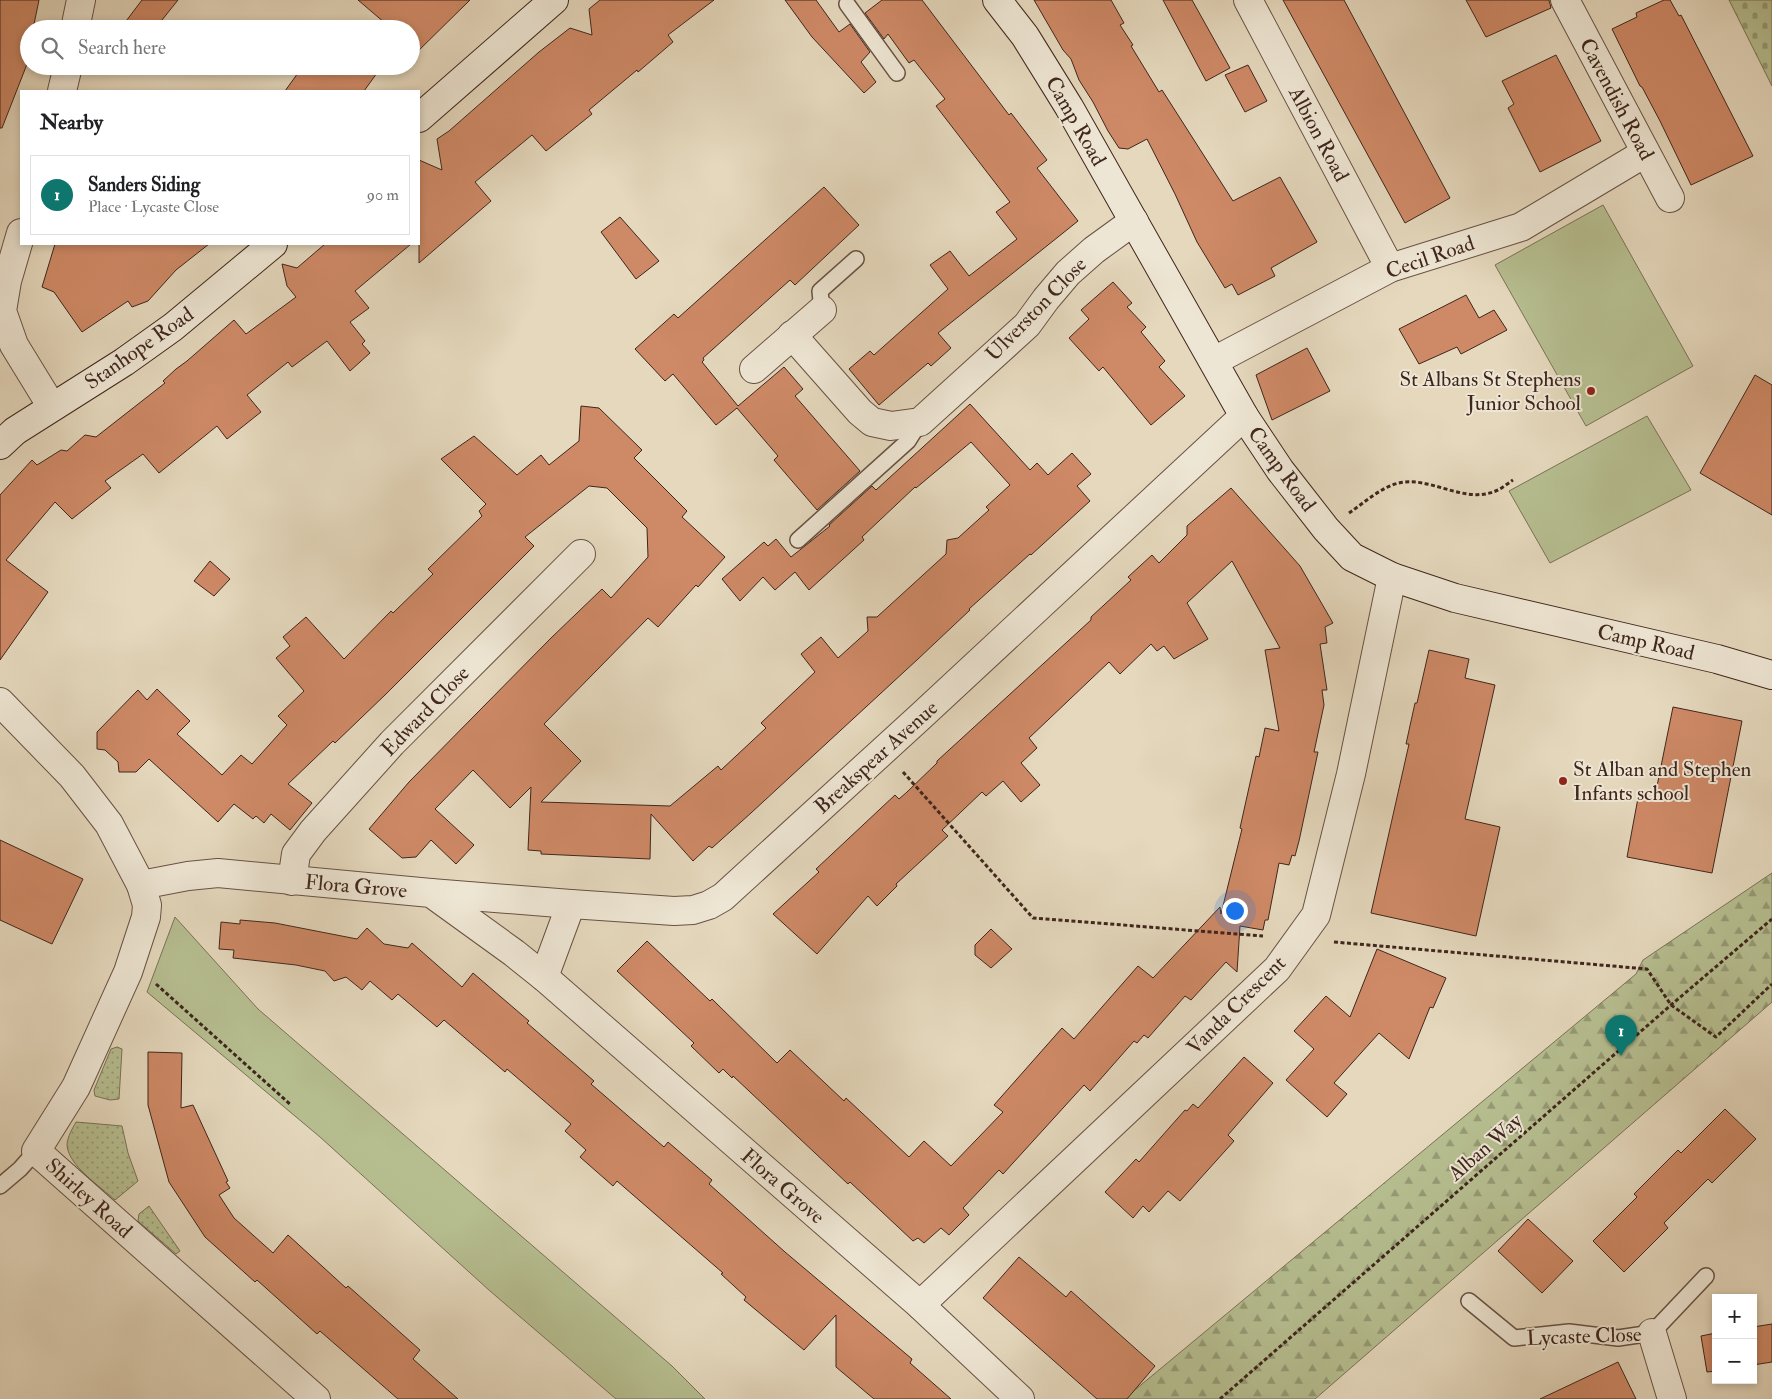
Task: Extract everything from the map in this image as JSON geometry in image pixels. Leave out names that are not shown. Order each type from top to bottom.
[{"type":"street","points":[[77,20],[82,0]]},
{"type":"street","points":[[420,117],[554,0]]},
{"type":"street","name":"Camp Road","points":[[997,0],[1025,36],[1064,99],[1244,416],[1280,470],[1326,529],[1352,557],[1392,577],[1455,598],[1717,659],[1772,675]]},
{"type":"street","name":"Albion Road","points":[[1248,0],[1390,268]]},
{"type":"street","name":"Cavendish Road","points":[[1565,0],[1670,198]]},
{"type":"street","points":[[62,90],[66,75]]},
{"type":"street","name":"Cecil Road","points":[[1214,361],[1390,268],[1521,227],[1645,153]]},
{"type":"street","name":"Ulverston Close","points":[[920,422],[1027,325],[1068,273],[1094,250],[1134,221]]},
{"type":"street","points":[[20,237],[2,311],[14,345],[52,407]]},
{"type":"street","name":"Stanhope Road","points":[[0,445],[14,431],[124,362],[173,327],[272,245]]},
{"type":"street","points":[[754,369],[822,310]]},
{"type":"street","points":[[792,335],[860,412],[872,422],[891,426],[920,422]]},
{"type":"street","name":"Breakspear Avenue","points":[[431,892],[674,911],[693,910],[709,905],[723,897],[1244,416]]},
{"type":"street","name":"Edward Close","points":[[292,881],[296,854],[319,824],[392,743],[581,554]]},
{"type":"street","name":"Vanda Crescent","points":[[920,1305],[1277,969],[1316,915],[1351,774],[1392,577]]},
{"type":"street","name":"Shirley Road","points":[[0,702],[72,776],[108,824],[141,885],[146,905],[146,918],[128,972],[76,1087],[36,1151],[316,1399]]},
{"type":"street","name":"Flora Grove","points":[[141,885],[188,876],[218,873],[431,892],[544,977],[920,1305],[1020,1399]]},
{"type":"street","points":[[544,977],[571,904]]},
{"type":"street","name":"Lycaste Close","points":[[1652,1333],[1672,1399]]},
{"type":"lane","points":[[848,1],[897,73]]},
{"type":"lane","points":[[822,310],[820,291],[856,260]]},
{"type":"lane","name":"Ulverston Close","points":[[798,540],[908,442],[920,422]]},
{"type":"lane","points":[[0,1186],[20,1169],[36,1151]]},
{"type":"lane","name":"Lycaste Close","points":[[1469,1301],[1514,1338],[1569,1332],[1618,1338],[1652,1333],[1706,1276]]},
{"type":"path","points":[[1326,529],[1369,498],[1398,483],[1427,484],[1459,493],[1479,494],[1493,492],[1513,480]]},
{"type":"path","points":[[884,750],[1034,918],[1647,969],[1671,1004],[1716,1037],[1772,984]]},
{"type":"path","name":"Alban Way","points":[[1220,1399],[1671,1004],[1772,919]]},
{"type":"path","points":[[128,972],[158,985],[291,1105]]},
{"type":"green space","points":[[1729,0],[1772,0],[1772,86]]},
{"type":"green space","points":[[1603,205],[1693,366],[1586,426],[1495,265]]},
{"type":"green space","points":[[1647,416],[1691,490],[1550,563],[1509,491]]},
{"type":"green space","points":[[1772,873],[1772,1002],[1315,1399],[1124,1399],[1636,974],[1643,960]]},
{"type":"green space","points":[[175,917],[258,1009],[672,1366],[705,1399],[616,1399],[490,1291],[320,1137],[147,992]]},
{"type":"green space","points":[[117,1047],[122,1049],[119,1099],[110,1100],[95,1096],[94,1090],[111,1049]]},
{"type":"green space","points":[[76,1122],[122,1126],[128,1153],[138,1181],[115,1200],[78,1168],[68,1152],[67,1144]]},
{"type":"green space","points":[[149,1206],[180,1251],[176,1254],[138,1221],[139,1214]]},
{"type":"building","points":[[0,0],[39,0],[35,20],[20,20],[20,75],[23,75],[2,128],[0,128]]},
{"type":"building","points":[[142,0],[178,0],[162,20],[127,20]]},
{"type":"building","points":[[358,0],[470,0],[420,49],[420,20],[381,20]]},
{"type":"building","points":[[600,0],[714,0],[668,35],[673,42],[589,110],[592,114],[546,151],[532,135],[475,182],[491,201],[419,263],[420,160],[442,170],[437,139],[449,131],[539,52],[570,28],[592,35],[589,9]]},
{"type":"building","points":[[785,0],[816,0],[839,32],[850,24],[870,52],[861,62],[876,82],[864,93],[812,37]]},
{"type":"building","points":[[882,0],[922,0],[1009,115],[1011,113],[1047,160],[1037,168],[1078,221],[938,333],[951,348],[931,366],[928,363],[879,405],[849,369],[870,351],[874,355],[948,289],[930,265],[950,251],[969,276],[1017,239],[996,212],[1010,202],[936,106],[945,99],[914,60],[909,63],[888,34],[884,39],[865,13]]},
{"type":"building","points":[[1034,0],[1111,0],[1124,23],[1120,25],[1133,45],[1131,46],[1159,92],[1162,90],[1233,201],[1280,177],[1317,242],[1271,268],[1275,276],[1238,295],[1232,284],[1225,288],[1197,242],[1147,139],[1128,149],[1119,148],[1079,80],[1071,59],[1063,50]]},
{"type":"building","points":[[1163,0],[1192,0],[1230,68],[1206,81]]},
{"type":"building","points":[[1283,0],[1344,0],[1450,198],[1405,223]]},
{"type":"building","points":[[1466,0],[1549,0],[1551,8],[1486,37]]},
{"type":"building","points":[[1664,0],[1670,0],[1679,16],[1681,15],[1753,156],[1691,185],[1612,29],[1637,17],[1636,13]]},
{"type":"building","points":[[1556,55],[1601,141],[1540,172],[1508,108],[1514,104],[1502,81]]},
{"type":"building","points":[[1248,65],[1267,101],[1245,112],[1225,75]]},
{"type":"building","points":[[297,75],[376,75],[365,90],[286,90]]},
{"type":"building","points":[[824,187],[859,225],[795,285],[790,280],[703,358],[702,362],[738,406],[784,367],[803,389],[795,396],[860,471],[817,510],[774,460],[778,456],[737,408],[716,425],[673,374],[665,381],[635,349],[674,314],[678,318]]},
{"type":"building","points":[[620,217],[659,261],[636,279],[601,232]]},
{"type":"building","points":[[55,245],[208,245],[176,270],[148,301],[132,307],[128,301],[82,332],[54,292],[42,287]]},
{"type":"building","points":[[324,245],[410,245],[355,291],[369,308],[350,322],[365,341],[362,344],[370,353],[350,371],[327,341],[292,367],[288,362],[247,395],[261,412],[227,439],[217,426],[159,473],[143,454],[105,481],[111,488],[72,519],[55,502],[6,560],[48,592],[0,660],[0,495],[32,460],[37,465],[61,450],[67,451],[85,435],[96,437],[165,383],[163,381],[176,369],[234,320],[246,334],[296,297],[287,286],[282,264],[297,268]]},
{"type":"building","points":[[1113,282],[1132,303],[1127,307],[1146,327],[1141,332],[1165,361],[1159,367],[1185,396],[1151,425],[1103,367],[1099,371],[1069,338],[1089,319],[1081,310]]},
{"type":"building","points":[[1466,295],[1479,318],[1494,310],[1507,330],[1461,354],[1457,347],[1419,364],[1399,329]]},
{"type":"building","points":[[1307,348],[1330,391],[1272,420],[1256,375]]},
{"type":"building","points":[[1755,375],[1772,385],[1772,515],[1700,473]]},
{"type":"building","points":[[970,404],[1030,470],[1037,463],[1048,475],[1072,453],[1091,474],[1077,486],[1090,501],[969,609],[918,659],[751,813],[712,848],[709,846],[693,861],[651,814],[650,859],[541,854],[541,851],[528,850],[531,787],[510,808],[473,770],[435,809],[474,845],[456,864],[431,840],[416,857],[402,858],[369,829],[409,782],[551,638],[602,589],[611,598],[648,557],[647,528],[607,488],[589,486],[525,537],[534,546],[386,694],[335,743],[333,741],[288,784],[312,803],[290,830],[271,814],[264,823],[256,816],[253,819],[234,804],[218,822],[149,759],[136,772],[119,772],[118,762],[105,750],[97,749],[97,732],[138,690],[147,700],[157,689],[190,721],[177,734],[222,775],[241,755],[252,764],[287,725],[278,716],[304,691],[276,658],[290,646],[283,637],[306,617],[344,659],[391,611],[393,613],[433,574],[428,569],[482,516],[479,511],[486,504],[441,459],[474,436],[517,475],[541,455],[549,465],[579,441],[581,406],[599,408],[642,450],[634,458],[687,511],[682,517],[725,557],[698,587],[696,585],[658,627],[648,618],[544,724],[581,761],[541,802],[670,806],[718,766],[721,770],[766,728],[761,723],[815,672],[801,654],[821,637],[838,658],[868,631],[867,617],[877,617],[946,554],[947,540],[958,538],[989,510],[986,507],[1010,485],[971,442],[915,487],[862,537],[864,540],[809,590],[795,572],[775,590],[763,577],[740,601],[722,579],[764,542],[768,546],[776,539],[791,557],[830,526],[872,486],[876,490]]},
{"type":"building","points":[[1231,488],[1300,566],[1333,623],[1325,627],[1327,643],[1320,644],[1327,690],[1322,690],[1324,705],[1314,752],[1318,752],[1299,841],[1295,856],[1292,855],[1289,865],[1279,863],[1268,920],[1265,920],[1263,930],[1240,926],[1237,972],[1226,962],[1191,1000],[1185,996],[1148,1038],[1144,1035],[1137,1043],[1134,1041],[1090,1091],[1084,1085],[1003,1174],[999,1170],[963,1208],[969,1215],[949,1235],[941,1228],[924,1243],[918,1238],[913,1241],[850,1182],[848,1184],[733,1076],[732,1078],[723,1069],[719,1073],[691,1046],[694,1043],[617,971],[647,941],[710,1001],[712,999],[777,1063],[790,1050],[844,1101],[846,1098],[909,1157],[924,1141],[951,1166],[1003,1112],[994,1105],[1062,1028],[1074,1039],[1138,966],[1153,978],[1220,907],[1221,914],[1242,829],[1240,828],[1256,756],[1259,757],[1265,728],[1279,731],[1265,650],[1280,648],[1232,561],[1187,603],[1208,639],[1174,659],[1164,646],[1157,651],[1151,644],[1120,674],[1109,662],[1029,738],[1037,748],[1021,763],[1040,785],[1021,802],[1003,781],[986,796],[982,792],[942,830],[948,836],[896,884],[897,886],[877,906],[868,896],[817,954],[773,914],[819,872],[816,869],[895,795],[899,799],[907,792],[937,761],[1091,620],[1091,617],[1131,580],[1128,577],[1152,555],[1159,563],[1187,535],[1187,526]]},
{"type":"building","points":[[210,561],[230,579],[214,596],[194,581]]},
{"type":"building","points":[[1429,650],[1469,659],[1465,678],[1495,685],[1465,819],[1500,827],[1476,936],[1371,913],[1409,744],[1406,744],[1415,703],[1417,703]]},
{"type":"building","points":[[1673,707],[1742,721],[1712,873],[1627,857],[1638,798],[1654,801]]},
{"type":"building","points":[[0,840],[83,879],[52,944],[0,920]]},
{"type":"building","points":[[240,920],[275,923],[357,939],[367,928],[384,944],[408,948],[412,943],[462,987],[473,973],[594,1081],[591,1084],[664,1147],[668,1142],[712,1180],[709,1184],[785,1252],[912,1359],[910,1363],[951,1399],[874,1399],[836,1367],[836,1315],[804,1350],[744,1300],[746,1297],[721,1274],[723,1273],[617,1181],[613,1186],[580,1157],[586,1150],[565,1131],[571,1124],[507,1069],[505,1072],[444,1020],[437,1027],[398,994],[392,1000],[370,981],[362,990],[346,977],[334,981],[325,971],[296,965],[233,958],[234,950],[219,949],[221,922],[240,924]]},
{"type":"building","points":[[991,929],[1012,949],[991,968],[975,955],[975,945]]},
{"type":"building","points":[[1377,949],[1446,978],[1433,1008],[1430,1007],[1409,1059],[1379,1033],[1334,1083],[1347,1094],[1327,1117],[1286,1080],[1314,1049],[1294,1031],[1326,996],[1350,1017]]},
{"type":"building","points":[[148,1052],[182,1053],[181,1108],[193,1105],[228,1181],[226,1182],[230,1188],[219,1195],[234,1218],[273,1253],[288,1235],[346,1288],[348,1286],[420,1350],[413,1359],[458,1399],[398,1399],[320,1331],[317,1334],[257,1280],[255,1282],[205,1237],[169,1182],[148,1105]]},
{"type":"building","points":[[1244,1057],[1273,1083],[1228,1135],[1234,1141],[1180,1201],[1168,1191],[1149,1212],[1143,1206],[1133,1218],[1105,1192],[1136,1159],[1139,1162],[1185,1110],[1187,1111],[1193,1104],[1198,1108]]},
{"type":"building","points":[[1725,1109],[1756,1139],[1712,1183],[1708,1179],[1664,1223],[1668,1228],[1624,1272],[1593,1241],[1637,1197],[1634,1194],[1678,1150],[1681,1153]]},
{"type":"building","points":[[1528,1219],[1573,1261],[1542,1293],[1498,1251]]},
{"type":"building","points":[[1019,1257],[1066,1297],[1071,1291],[1155,1366],[1127,1399],[1097,1399],[983,1298]]},
{"type":"building","points":[[1772,1324],[1772,1362],[1757,1364],[1757,1326]]},
{"type":"building","points":[[1712,1334],[1712,1371],[1707,1372],[1701,1336]]},
{"type":"building","points":[[1618,1362],[1636,1399],[1540,1399],[1595,1373]]},
{"type":"place","name":"St Albans St Stephens Junior School","points":[[1591,391]]},
{"type":"place","name":"St Alban and Stephen Infants school","points":[[1563,781]]},
{"type":"place","name":"Sanders Siding","points":[[1621,1056]]}]
